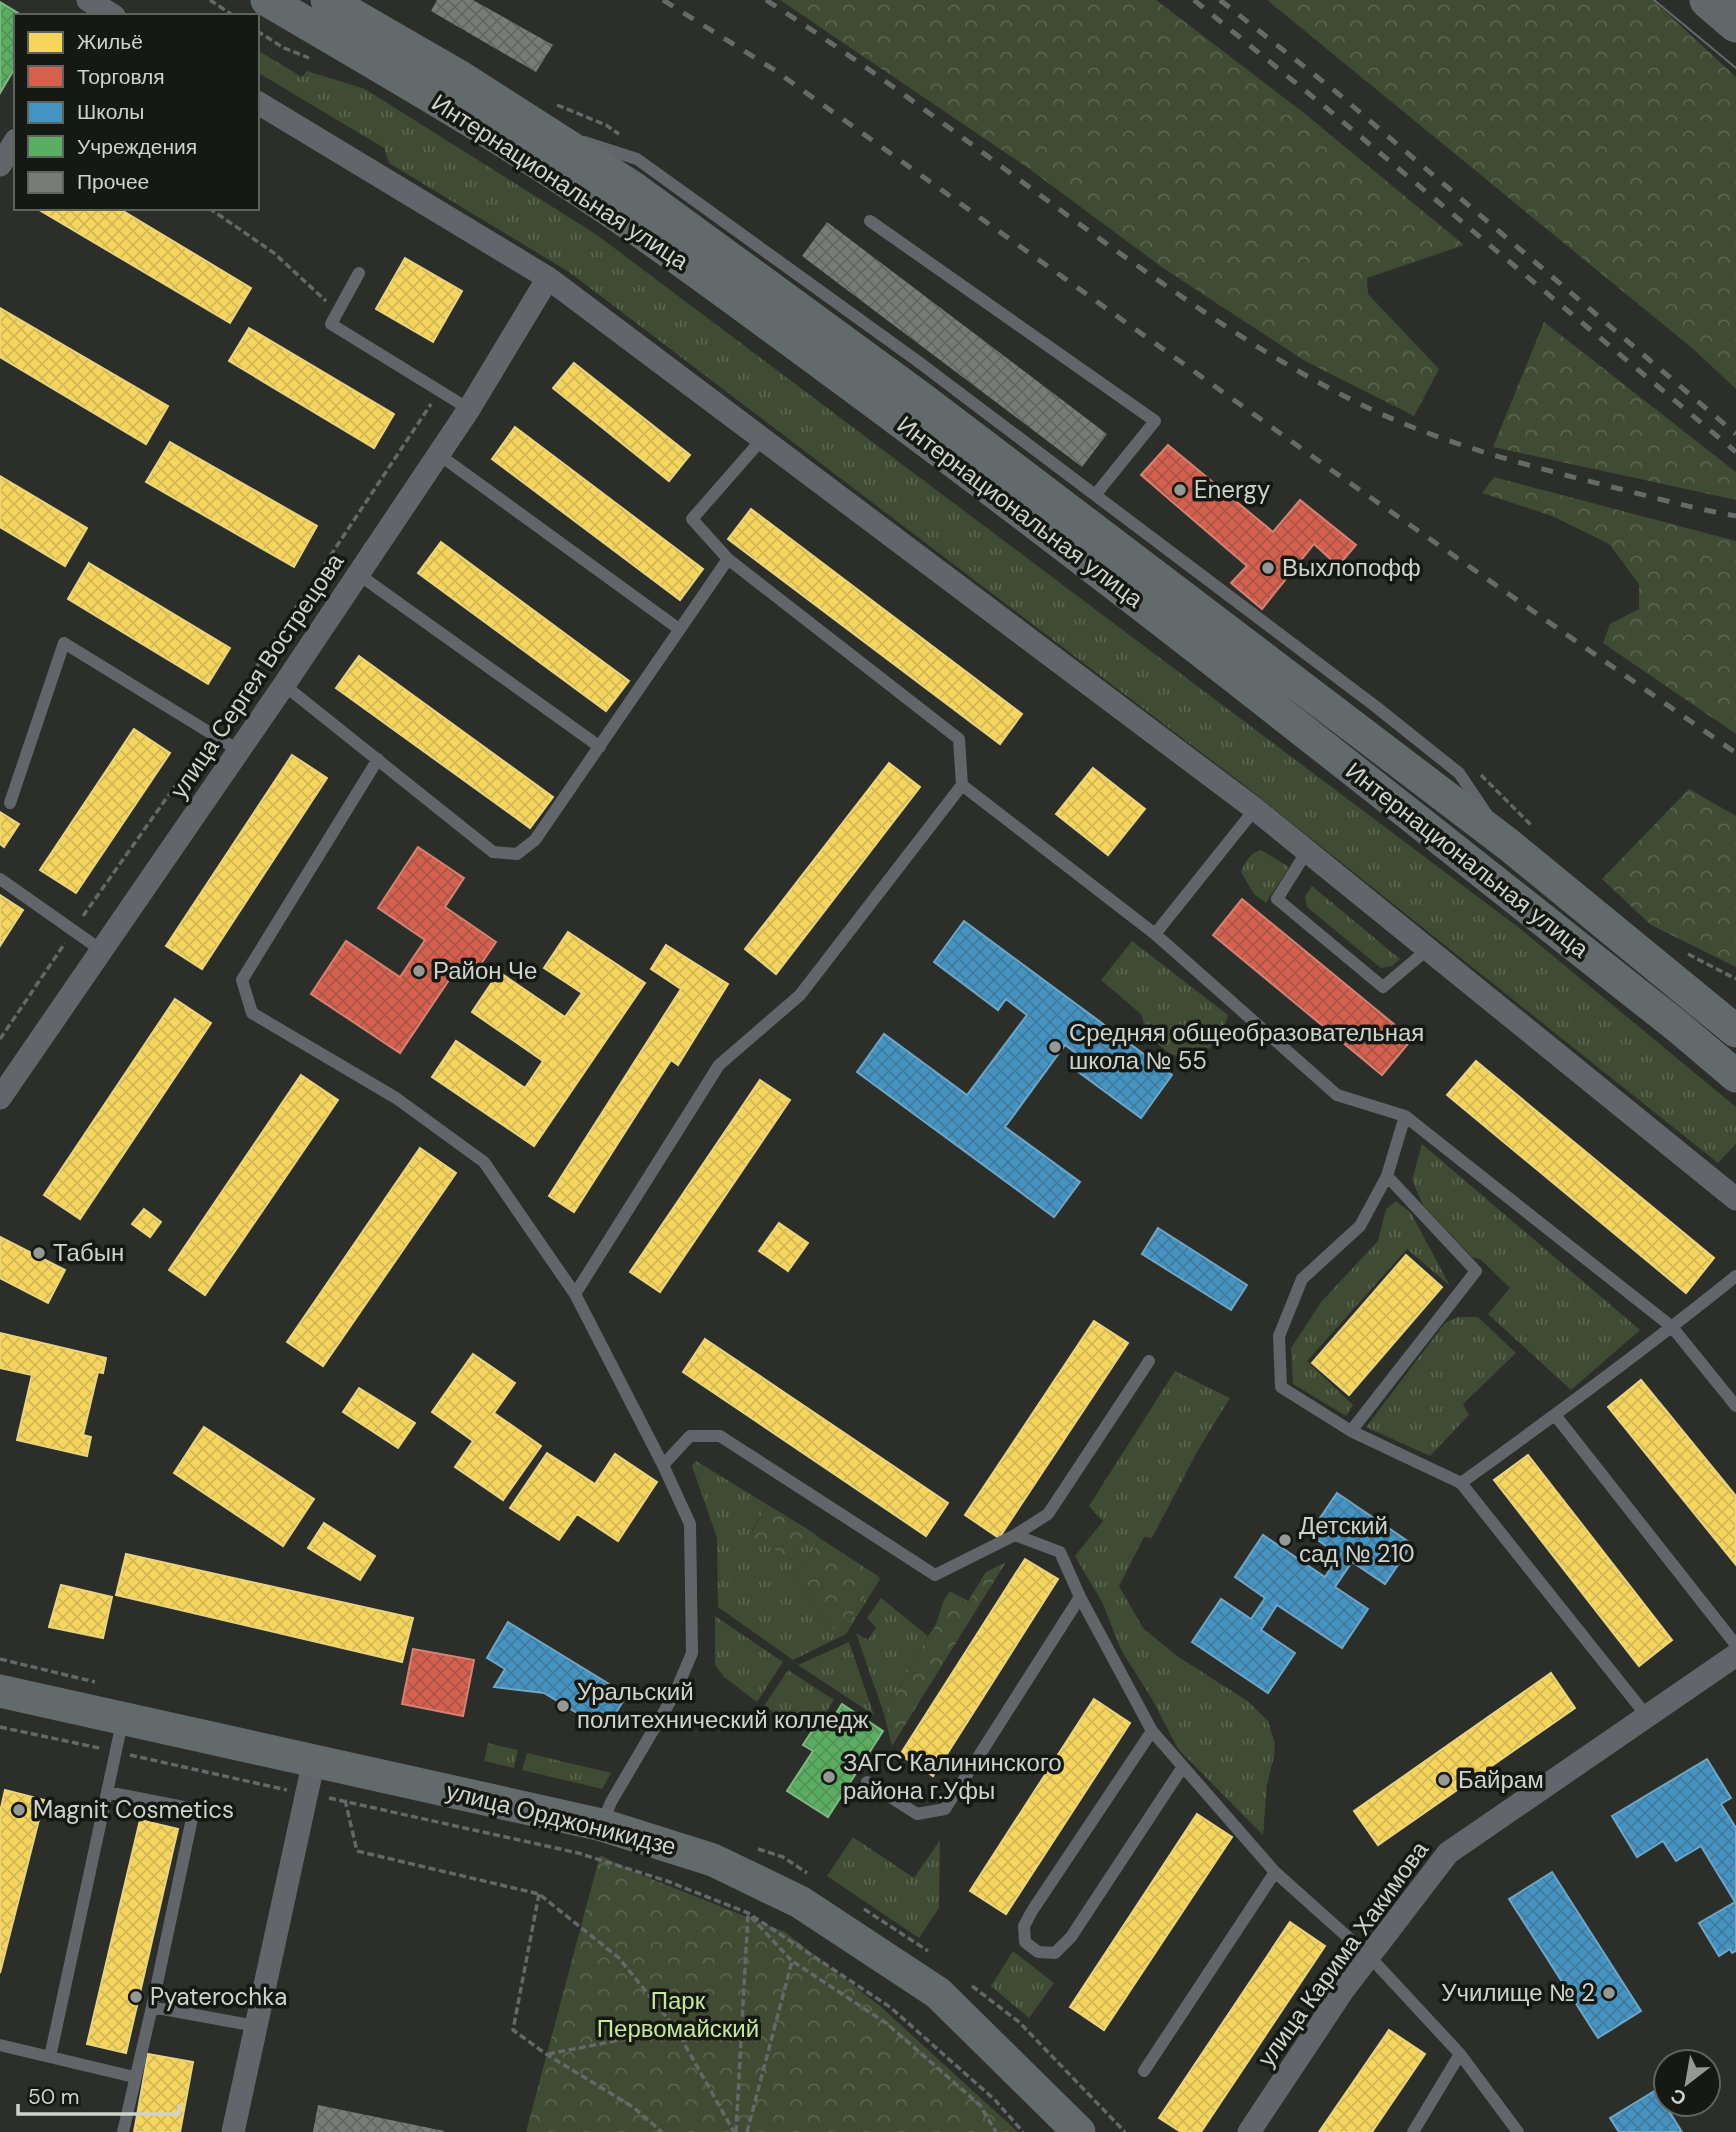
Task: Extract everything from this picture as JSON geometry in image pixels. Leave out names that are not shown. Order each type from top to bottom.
[{"type":"main road","name":"Интернациональная улица","points":[[267,0],[494,134],[626,202],[921,398],[1506,842],[1736,1031]]},
{"type":"main road","name":"Интернациональная улица","points":[[327,0],[457,75],[537,126],[626,202],[949,457],[1197,646],[1667,1017],[1736,1076]]},
{"type":"main road","points":[[1708,0],[1736,24]]},
{"type":"main road","name":"улица Орджоникидзе","points":[[0,1691],[602,1825],[713,1860],[800,1902],[938,1993],[1079,2132]]},
{"type":"street","points":[[259,103],[548,278],[1255,809],[1736,1199]]},
{"type":"street","points":[[0,165],[14,143]]},
{"type":"street","name":"улица Сергея Вострецова","points":[[0,1098],[284,685],[468,409],[548,278]]},
{"type":"street","name":"улица Карима Хакимова","points":[[1249,2132],[1345,1989],[1448,1853],[1736,1655]]},
{"type":"street","points":[[233,2132],[314,1760]]},
{"type":"lane","points":[[537,126],[637,159],[905,352],[1375,706],[1459,773],[1506,842]]},
{"type":"lane","points":[[870,221],[1155,421],[1096,494]]},
{"type":"lane","points":[[359,273],[331,324],[468,409]]},
{"type":"lane","points":[[575,1294],[719,1065],[800,995],[962,785],[959,739],[728,559],[692,519],[763,438]]},
{"type":"lane","points":[[438,454],[679,629]]},
{"type":"lane","points":[[284,685],[493,852],[517,854],[535,840],[728,559]]},
{"type":"lane","points":[[358,574],[600,747]]},
{"type":"lane","points":[[10,803],[64,643],[238,750]]},
{"type":"lane","points":[[378,759],[242,980],[252,1013],[396,1098],[484,1162],[575,1294],[663,1465],[690,1524],[692,1653],[675,1693],[611,1801],[602,1825]]},
{"type":"lane","points":[[962,785],[1155,934],[1337,1095],[1405,1116],[1672,1327],[1736,1406]]},
{"type":"lane","points":[[1155,934],[1255,809]]},
{"type":"lane","points":[[1307,851],[1277,900],[1383,987],[1427,949]]},
{"type":"lane","points":[[0,879],[101,950]]},
{"type":"lane","points":[[1405,1116],[1387,1176],[1360,1226],[1303,1279],[1279,1336],[1281,1388],[1351,1431],[1461,1483],[1646,1715]]},
{"type":"lane","points":[[1351,1431],[1476,1270],[1387,1176]]},
{"type":"lane","points":[[1461,1483],[1672,1327],[1736,1276]]},
{"type":"lane","points":[[663,1465],[690,1436],[720,1436],[935,1575],[1015,1535],[1048,1514],[1149,1361]]},
{"type":"lane","points":[[1555,1415],[1736,1645]]},
{"type":"lane","points":[[1015,1535],[1060,1552],[1080,1597],[1152,1731],[1275,1872],[1370,1956],[1460,2054],[1518,2132]]},
{"type":"lane","points":[[867,1782],[917,1814],[945,1809],[1080,1597]]},
{"type":"lane","points":[[50,2057],[123,1718]]},
{"type":"lane","points":[[1152,1731],[1032,1912],[1024,1926],[1025,1942],[1038,1952],[1055,1953],[1071,1937],[1182,1768]]},
{"type":"lane","points":[[107,1792],[194,1809],[123,2132]]},
{"type":"lane","points":[[1144,2071],[1275,1872]]},
{"type":"lane","points":[[152,2007],[256,2026]]},
{"type":"lane","points":[[0,2045],[134,2077]]},
{"type":"lane","points":[[1413,2132],[1460,2054]]},
{"type":"path","points":[[210,0],[231,14]]},
{"type":"path","points":[[259,32],[284,48],[317,62]]},
{"type":"path","points":[[212,210],[274,253],[338,312]]},
{"type":"path","points":[[0,1039],[212,734],[440,391]]},
{"type":"path","points":[[0,1727],[278,1788]]},
{"type":"path","points":[[735,2132],[676,2029],[619,1958],[539,1894],[358,1851],[345,1800],[578,1853],[667,1881],[748,1913],[890,2007],[995,2101],[1023,2132]]},
{"type":"path","points":[[539,1894],[513,2030],[546,2054],[634,2107],[662,2132]]},
{"type":"path","points":[[748,1913],[792,1961],[886,2023],[980,2105],[996,2132]]},
{"type":"path","points":[[735,2132],[748,1913]]},
{"type":"path","points":[[747,2132],[792,1961]]},
{"type":"path","points":[[546,2054],[676,2029]]},
{"type":"green space","points":[[780,0],[1156,0],[1304,113],[1464,245],[1367,278],[1368,294],[1439,369],[1414,416],[1305,361],[1163,268],[1028,168]]},
{"type":"green space","points":[[1267,0],[1653,0],[1736,77],[1736,389],[1692,348]]},
{"type":"green space","points":[[259,51],[302,77],[307,71],[365,89],[597,235],[1518,927],[1736,1107],[1736,1144],[1718,1163],[1244,785],[569,272],[389,163],[384,148],[259,73]]},
{"type":"green space","points":[[1544,322],[1736,472],[1736,500],[1493,447]]},
{"type":"green space","points":[[1494,477],[1736,541],[1736,734],[1603,643],[1610,624],[1639,609],[1639,584],[1609,544],[1552,516],[1482,493]]},
{"type":"green space","points":[[1689,789],[1736,816],[1736,967],[1651,925],[1602,879]]},
{"type":"green space","points":[[1261,850],[1289,867],[1266,903],[1254,894],[1241,872],[1248,858]]},
{"type":"green space","points":[[1312,886],[1400,959],[1392,966],[1381,968],[1307,907],[1305,897]]},
{"type":"green space","points":[[1132,941],[1228,1015],[1216,1041],[1194,1061],[1170,1054],[1148,1036],[1141,1014],[1101,980]]},
{"type":"green space","points":[[1422,1144],[1640,1330],[1571,1390],[1488,1314],[1510,1288],[1480,1259],[1472,1257],[1423,1205],[1412,1180]]},
{"type":"green space","points":[[1396,1201],[1411,1213],[1450,1286],[1407,1249],[1307,1361],[1353,1405],[1346,1416],[1293,1384],[1291,1348],[1322,1301],[1378,1241],[1386,1209]]},
{"type":"green space","points":[[1458,1317],[1478,1317],[1516,1353],[1463,1404],[1469,1415],[1430,1456],[1366,1427],[1445,1323]]},
{"type":"green space","points":[[1175,1371],[1230,1398],[1198,1450],[1152,1538],[1144,1537],[1119,1586],[1143,1628],[1177,1656],[1249,1702],[1268,1721],[1275,1744],[1267,1785],[1263,1835],[1178,1749],[1152,1699],[1121,1650],[1103,1604],[1075,1556],[1103,1521],[1089,1506]]},
{"type":"green space","points":[[696,1461],[768,1505],[752,1530],[755,1537],[791,1560],[809,1530],[821,1539],[796,1577],[825,1623],[841,1633],[878,1576],[880,1579],[846,1634],[793,1660],[718,1607],[717,1538],[692,1466]]},
{"type":"green space","points":[[768,1505],[809,1530],[791,1560],[755,1538],[752,1531]]},
{"type":"green space","points":[[821,1539],[878,1576],[841,1633],[825,1623],[796,1577]]},
{"type":"green space","points":[[1006,1562],[892,1746],[884,1714],[936,1625],[946,1597],[950,1591],[968,1601],[986,1572]]},
{"type":"green space","points":[[881,1598],[928,1636],[884,1714],[856,1633],[868,1640],[876,1627],[867,1618]]},
{"type":"green space","points":[[715,1616],[783,1662],[757,1702],[724,1677],[715,1665]]},
{"type":"green space","points":[[849,1642],[874,1715],[798,1665]]},
{"type":"green space","points":[[788,1670],[834,1700],[820,1721],[807,1714],[798,1728],[764,1706]]},
{"type":"green space","points":[[488,1743],[518,1750],[514,1768],[484,1761]]},
{"type":"green space","points":[[527,1753],[611,1773],[602,1789],[522,1770]]},
{"type":"green space","points":[[853,1837],[914,1878],[940,1840],[939,1908],[919,1938],[827,1876]]},
{"type":"green space","name":"Парк Первомайский","points":[[600,1855],[639,1874],[785,1932],[880,2006],[1018,2132],[526,2132]]},
{"type":"green space","points":[[1013,1951],[1054,1983],[1029,2018],[991,1986]]},
{"type":"building: Жильё","points":[[39,210],[121,210],[251,288],[230,323]]},
{"type":"building: Жильё","points":[[405,258],[462,291],[433,342],[376,309]]},
{"type":"building: Жильё","points":[[0,308],[168,406],[146,444],[0,357]]},
{"type":"building: Жильё","points":[[249,328],[394,414],[374,448],[229,361]]},
{"type":"building: Жильё","points":[[574,363],[690,455],[669,481],[553,388]]},
{"type":"building: Жильё","points":[[515,427],[703,569],[680,600],[492,459]]},
{"type":"building: Жильё","points":[[170,442],[317,526],[294,567],[146,482]]},
{"type":"building: Жильё","points":[[0,476],[87,528],[65,566],[0,527]]},
{"type":"building: Жильё","points":[[751,509],[1022,714],[1000,744],[728,539]]},
{"type":"building: Жильё","points":[[441,542],[629,681],[606,711],[418,573]]},
{"type":"building: Жильё","points":[[89,563],[230,648],[208,684],[68,599]]},
{"type":"building: Жильё","points":[[359,656],[553,797],[530,828],[336,688]]},
{"type":"building: Жильё","points":[[134,729],[170,753],[76,893],[40,870]]},
{"type":"building: Жильё","points":[[292,755],[327,778],[202,969],[166,946]]},
{"type":"building: Жильё","points":[[889,763],[920,787],[776,974],[745,949]]},
{"type":"building: Жильё","points":[[1093,768],[1145,809],[1108,855],[1056,814]]},
{"type":"building: Жильё","points":[[0,812],[19,824],[4,847],[0,844]]},
{"type":"building: Жильё","points":[[0,895],[23,910],[0,946]]},
{"type":"building: Жильё","points":[[568,932],[645,983],[534,1146],[432,1077],[456,1041],[525,1088],[543,1061],[472,1012],[499,972],[565,1017],[582,993],[544,968]]},
{"type":"building: Жильё","points":[[666,945],[728,984],[678,1065],[671,1060],[574,1212],[549,1196],[681,989],[651,969]]},
{"type":"building: Жильё","points":[[175,999],[211,1023],[80,1219],[44,1195]]},
{"type":"building: Жильё","points":[[1476,1061],[1714,1258],[1686,1293],[1447,1095]]},
{"type":"building: Жильё","points":[[301,1075],[338,1100],[205,1295],[169,1270]]},
{"type":"building: Жильё","points":[[760,1080],[790,1100],[660,1292],[630,1272]]},
{"type":"building: Жильё","points":[[420,1148],[456,1173],[323,1366],[287,1342]]},
{"type":"building: Жильё","points":[[144,1209],[161,1222],[150,1237],[132,1224]]},
{"type":"building: Жильё","points":[[779,1223],[808,1243],[788,1271],[759,1251]]},
{"type":"building: Жильё","points":[[0,1237],[65,1270],[48,1303],[0,1278]]},
{"type":"building: Жильё","points":[[1406,1255],[1442,1287],[1349,1395],[1312,1363]]},
{"type":"building: Жильё","points":[[1094,1321],[1128,1343],[999,1538],[965,1515]]},
{"type":"building: Жильё","points":[[0,1333],[106,1358],[103,1373],[98,1372],[83,1435],[91,1437],[87,1456],[17,1440],[32,1375],[0,1368]]},
{"type":"building: Жильё","points":[[705,1339],[948,1503],[926,1536],[683,1372]]},
{"type":"building: Жильё","points":[[473,1354],[515,1383],[494,1413],[541,1446],[503,1500],[455,1467],[473,1441],[432,1412]]},
{"type":"building: Жильё","points":[[1641,1380],[1736,1496],[1736,1565],[1608,1407]]},
{"type":"building: Жильё","points":[[359,1388],[415,1423],[398,1448],[343,1412]]},
{"type":"building: Жильё","points":[[204,1427],[314,1499],[283,1546],[174,1473]]},
{"type":"building: Жильё","points":[[547,1453],[595,1484],[615,1454],[657,1482],[618,1541],[577,1514],[559,1540],[510,1508]]},
{"type":"building: Жильё","points":[[1528,1455],[1672,1640],[1639,1666],[1494,1480]]},
{"type":"building: Жильё","points":[[324,1523],[375,1556],[360,1580],[308,1548]]},
{"type":"building: Жильё","points":[[126,1554],[413,1618],[402,1662],[116,1595]]},
{"type":"building: Жильё","points":[[1025,1559],[1058,1579],[933,1776],[900,1755]]},
{"type":"building: Жильё","points":[[61,1585],[112,1597],[103,1638],[49,1627]]},
{"type":"building: Жильё","points":[[1551,1673],[1575,1708],[1378,1845],[1354,1811]]},
{"type":"building: Жильё","points":[[1094,1699],[1130,1723],[1006,1914],[970,1891]]},
{"type":"building: Жильё","points":[[5,1790],[44,1800],[0,1973],[0,1812]]},
{"type":"building: Жильё","points":[[1197,1814],[1232,1837],[1104,2030],[1070,2007]]},
{"type":"building: Жильё","points":[[140,1820],[178,1829],[126,2053],[87,2044]]},
{"type":"building: Жильё","points":[[1290,1922],[1325,1946],[1201,2132],[1181,2132],[1159,2118]]},
{"type":"building: Жильё","points":[[1389,2030],[1425,2054],[1372,2132],[1319,2132]]},
{"type":"building: Жильё","points":[[148,2054],[193,2062],[180,2132],[134,2132]]},
{"type":"building: Торговля","points":[[1168,445],[1273,532],[1300,500],[1356,545],[1338,566],[1314,544],[1262,609],[1231,583],[1247,566],[1141,475]]},
{"type":"building: Торговля","points":[[418,847],[464,878],[445,907],[496,942],[470,980],[455,971],[400,1053],[311,994],[346,941],[400,977],[425,940],[378,908]]},
{"type":"building: Торговля","points":[[1242,899],[1412,1039],[1382,1075],[1213,935]]},
{"type":"building: Торговля","points":[[413,1649],[474,1660],[463,1716],[402,1704]]},
{"type":"building: Школы","points":[[964,921],[1172,1075],[1141,1118],[1077,1071],[1085,1060],[1065,1045],[1005,1127],[1080,1182],[1054,1217],[857,1072],[884,1034],[967,1095],[1027,1015],[1006,999],[998,1010],[934,962]]},
{"type":"building: Школы","points":[[1158,1228],[1247,1285],[1231,1310],[1142,1254]]},
{"type":"building: Школы","points":[[1337,1493],[1412,1544],[1385,1584],[1352,1562],[1335,1587],[1368,1609],[1342,1648],[1277,1605],[1261,1630],[1295,1653],[1268,1693],[1192,1642],[1221,1599],[1251,1619],[1265,1598],[1235,1577],[1263,1535],[1325,1577],[1339,1555],[1309,1534]]},
{"type":"building: Школы","points":[[508,1622],[627,1695],[605,1730],[544,1693],[494,1687],[505,1669],[487,1658]]},
{"type":"building: Школы","points":[[1707,1759],[1731,1798],[1721,1804],[1736,1828],[1736,1951],[1732,1953],[1730,1949],[1719,1956],[1699,1923],[1735,1902],[1701,1846],[1676,1861],[1663,1841],[1637,1857],[1612,1816]]},
{"type":"building: Школы","points":[[1552,1872],[1641,2011],[1598,2038],[1509,1899]]},
{"type":"building: Школы","points":[[1652,2092],[1652,2118],[1673,2118],[1682,2132],[1619,2132],[1610,2118]]},
{"type":"building: Учреждения","points":[[0,2],[20,14],[14,14],[14,69],[0,93]]},
{"type":"building: Учреждения","points":[[842,1704],[883,1731],[828,1817],[787,1791],[813,1751],[803,1745],[816,1725],[825,1731]]},
{"type":"building: Прочее","points":[[437,0],[473,0],[553,45],[536,72],[431,11]]},
{"type":"building: Прочее","points":[[827,222],[1107,434],[1082,467],[802,256]]},
{"type":"building: Прочее","points":[[318,2105],[444,2131],[313,2132]]},
{"type":"tram line","points":[[1654,0],[1736,68]]},
{"type":"railway","points":[[663,0],[773,69],[1337,474],[1736,753]]},
{"type":"railway","points":[[766,0],[913,101],[1177,294],[1254,345],[1334,391],[1420,430],[1479,450],[1600,484],[1736,516]]},
{"type":"railway","points":[[1194,0],[1736,452]]},
{"type":"railway","points":[[1220,0],[1335,91],[1736,434]]},
{"type":"place","name":"Energy","points":[[1180,490]]},
{"type":"place","name":"Выхлопофф","points":[[1268,568]]},
{"type":"place","name":"Район Че","points":[[419,971]]},
{"type":"place","name":"Средняя общеобразовательная школа № 55","points":[[1055,1047]]},
{"type":"place","name":"Табын","points":[[39,1253]]},
{"type":"place","name":"Детский сад № 210","points":[[1285,1540]]},
{"type":"place","name":"Уральский политехнический колледж","points":[[563,1706]]},
{"type":"place","name":"ЗАГС Калининского района г.Уфы","points":[[829,1777]]},
{"type":"place","name":"Байрам","points":[[1444,1780]]},
{"type":"place","name":"Magnit Cosmetics","points":[[19,1810]]},
{"type":"place","name":"Училище № 2","points":[[1609,1993]]},
{"type":"place","name":"Pyaterochka","points":[[136,1997]]}]
